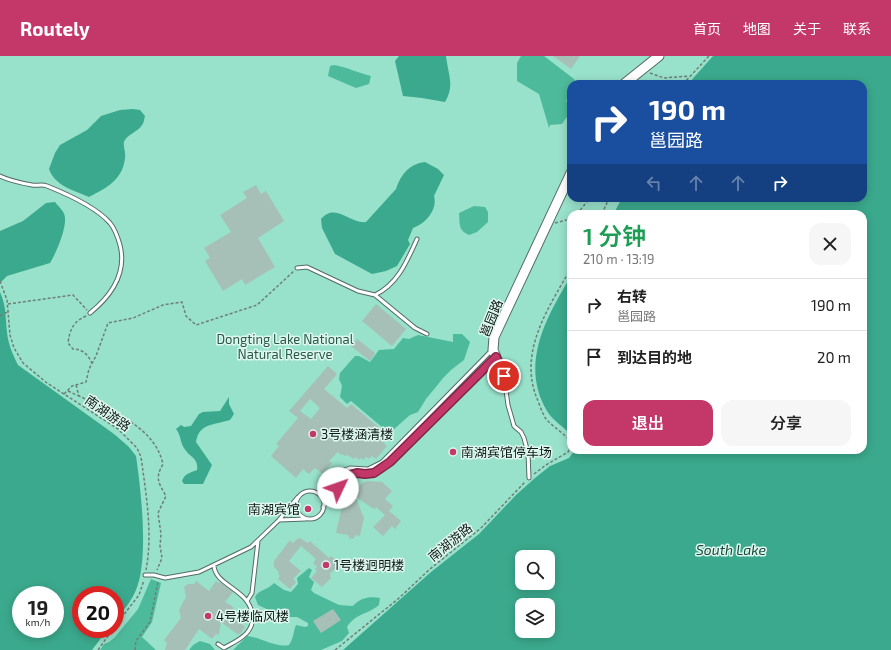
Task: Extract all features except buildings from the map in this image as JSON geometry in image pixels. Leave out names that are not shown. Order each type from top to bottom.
[{"type":"street","points":[[629,80],[659,56]]},
{"type":"street","name":"邕园路","points":[[500,367],[494,354],[494,337],[567,182]]},
{"type":"lane","points":[[0,176],[21,183],[45,185],[98,212],[111,224],[118,238],[123,256],[122,270],[108,294],[90,314]]},
{"type":"lane","points":[[375,295],[391,285],[398,276],[417,239]]},
{"type":"lane","points":[[298,268],[307,267],[358,292],[375,295],[415,328],[427,334]]},
{"type":"lane","points":[[319,494],[342,471],[350,468],[368,469],[382,462],[494,354]]},
{"type":"lane","points":[[279,520],[312,519],[319,515],[332,495],[350,475],[357,473],[374,473],[390,462],[494,354]]},
{"type":"lane","name":"邕园路","points":[[500,367],[504,376],[508,405],[514,426],[521,432],[528,453],[529,478]]},
{"type":"lane","points":[[145,575],[154,575],[165,578],[199,572],[251,548],[279,520],[301,494],[310,491],[319,494],[323,507]]},
{"type":"lane","points":[[298,497],[296,501],[297,511],[303,517],[312,519]]},
{"type":"lane","points":[[247,601],[252,593],[258,541]]},
{"type":"lane","points":[[214,565],[214,572],[218,577],[242,595],[247,601],[253,618],[253,625],[245,635],[224,648],[218,644]]},
{"type":"path","points":[[686,80],[709,56]]},
{"type":"path","points":[[641,70],[664,78],[689,76]]},
{"type":"path","points":[[580,210],[587,202]]},
{"type":"path","points":[[548,223],[557,223],[567,220]]},
{"type":"path","points":[[64,394],[72,386],[86,382],[89,369],[96,356],[108,323],[133,318],[163,305],[182,302],[186,316],[196,325],[258,305],[298,268]]},
{"type":"path","points":[[567,275],[542,319],[534,343],[531,367],[534,390],[546,418],[567,438]]},
{"type":"path","name":"南湖游路","points":[[0,281],[8,300],[10,335],[19,358],[47,383],[118,429],[137,448],[141,457],[149,530],[149,554],[139,595],[124,614]]},
{"type":"path","points":[[8,304],[74,295],[90,314],[76,320],[72,326],[68,343],[73,349],[78,349],[86,353],[92,363]]},
{"type":"path","points":[[0,316],[9,311]]},
{"type":"path","points":[[76,385],[79,396]]},
{"type":"path","points":[[68,390],[98,404],[123,420],[126,419],[142,429],[149,435],[162,458],[163,464],[158,473],[159,484],[166,496],[158,513],[161,534],[160,552],[162,558],[160,567],[154,575]]},
{"type":"path","name":"南湖游路","points":[[335,650],[398,599],[430,569],[481,528],[529,478],[546,465],[567,453]]},
{"type":"path","points":[[135,650],[136,642],[150,622],[159,576]]},
{"type":"path","points":[[98,650],[107,638]]},
{"type":"green space","name":"Dongting Lake National Natural Reserve","points":[[0,56],[891,56],[891,650],[0,650]]},
{"type":"shaded area","points":[[521,56],[544,56],[574,79],[567,80],[567,117],[562,124],[550,125],[549,128],[539,94],[517,81],[517,63]]},
{"type":"shaded area","points":[[334,65],[371,76],[369,84],[356,88],[328,76],[330,66]]},
{"type":"shaded area","points":[[474,206],[485,207],[488,212],[488,222],[477,232],[469,235],[461,229],[459,213]]},
{"type":"shaded area","points":[[453,334],[462,334],[470,342],[464,360],[444,377],[426,399],[418,412],[410,415],[392,431],[383,428],[351,401],[347,404],[340,397],[342,386],[339,379],[340,373],[355,356],[359,356],[370,362],[379,350],[394,349],[403,338],[409,339],[418,335],[453,342]]},
{"type":"shaded area","points":[[309,568],[312,570],[309,577],[314,582],[311,590],[314,593],[339,605],[353,606],[362,599],[372,597],[380,598],[379,605],[350,622],[347,627],[349,633],[342,641],[321,650],[233,650],[247,636],[258,638],[273,644],[284,646],[289,645],[296,625],[305,627],[308,626],[308,623],[297,617],[289,617],[258,605],[255,597],[259,592],[274,583],[284,590],[291,592],[298,584],[297,578]]},
{"type":"shaded area","points":[[151,579],[161,583],[152,622],[142,637],[156,650],[100,650],[104,644],[114,638],[124,638],[124,626],[138,609]]},
{"type":"shaded area","points":[[200,641],[210,644],[215,650],[189,650],[193,645]]},
{"type":"water","points":[[399,56],[446,56],[450,80],[450,91],[445,102],[403,96],[395,61]]},
{"type":"water","name":"South Lake","points":[[713,56],[891,56],[891,650],[343,650],[431,572],[479,534],[516,495],[535,478],[550,466],[569,458],[572,454],[867,454],[867,210],[616,210],[620,202],[867,202],[867,80],[692,80]]},
{"type":"water","points":[[120,110],[140,110],[145,116],[144,122],[125,139],[124,165],[121,172],[113,182],[89,197],[65,187],[56,180],[49,169],[55,153],[60,145],[87,130],[101,116]]},
{"type":"water","points":[[425,162],[438,169],[444,175],[434,196],[434,206],[430,216],[418,226],[413,228],[408,240],[410,244],[397,266],[386,271],[372,274],[335,254],[322,228],[321,219],[327,214],[337,213],[360,222],[366,222],[396,189],[403,174],[410,167]]},
{"type":"water","points":[[55,202],[64,214],[65,223],[60,241],[50,263],[7,276],[0,283],[0,231],[23,221],[46,203]]},
{"type":"water","points":[[567,283],[567,431],[552,418],[547,411],[539,393],[536,376],[536,358],[545,324]]},
{"type":"water","points":[[0,292],[5,307],[8,341],[18,365],[114,434],[129,447],[136,456],[142,505],[143,543],[140,577],[136,590],[124,610],[124,586],[72,586],[72,638],[101,638],[92,650],[0,650]]},
{"type":"water","points":[[229,397],[229,404],[234,414],[230,420],[204,428],[200,431],[196,442],[212,465],[203,484],[184,484],[182,481],[185,476],[197,470],[197,463],[184,448],[176,429],[181,425],[184,427],[191,426],[199,414],[203,412],[220,411]]},
{"type":"place","name":"3号楼涵清楼","points":[[313,434]]},
{"type":"place","name":"南湖宾馆停车场","points":[[453,452]]},
{"type":"place","name":"南湖宾馆","points":[[308,509]]},
{"type":"place","name":"1号楼迥明楼","points":[[326,565]]},
{"type":"place","name":"4号楼临风楼","points":[[208,616]]},
{"type":"route","points":[[338,488],[350,475],[357,473],[374,473],[390,462],[496,357],[504,376]]}]
